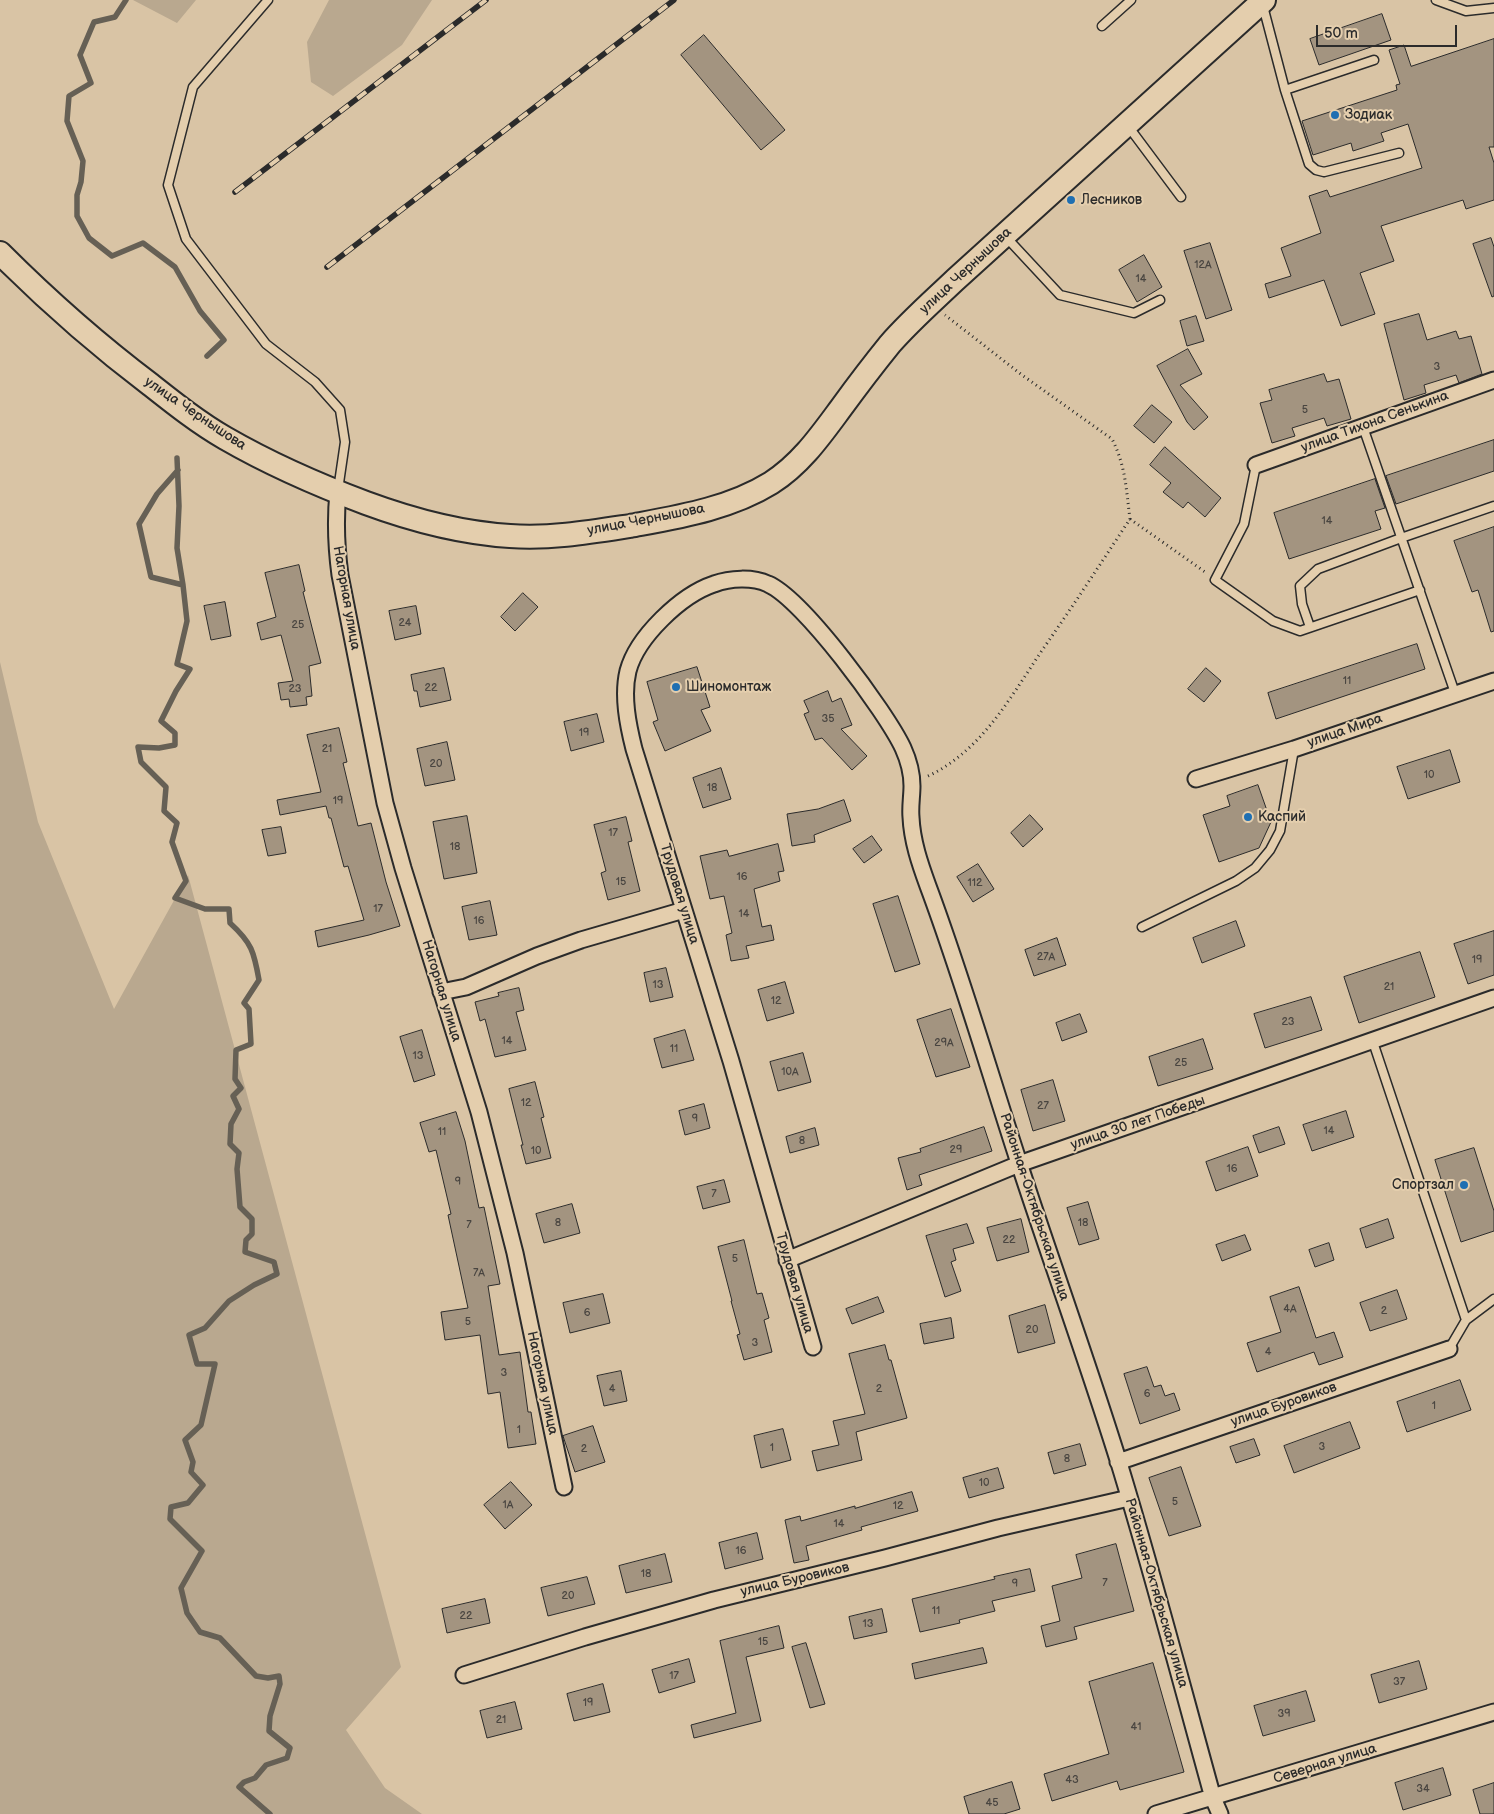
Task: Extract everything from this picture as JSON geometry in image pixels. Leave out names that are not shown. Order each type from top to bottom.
[{"type":"main road","name":"улица Чернышова","points":[[0,253],[114,357],[179,407],[253,454],[338,492],[416,519],[475,532],[512,537],[572,534],[669,519],[706,510],[740,498],[771,482],[796,464],[892,343],[930,304],[1263,1]]},
{"type":"street","name":"улица Тихона Сенькина","points":[[1256,465],[1494,380]]},
{"type":"street","name":"Нагорная улица","points":[[338,492],[335,521],[336,551],[386,803],[402,868],[479,1112],[515,1254],[564,1487]]},
{"type":"street","name":"Трудовая улица","points":[[812,623],[794,602],[766,583],[749,580],[732,580],[716,583],[684,600],[642,641],[628,670],[627,681],[628,725],[634,749],[732,1061],[813,1347]]},
{"type":"street","name":"Районная-Октябрьская улица","points":[[812,623],[844,661],[887,722],[903,748],[910,767],[912,784],[911,820],[914,842],[922,870],[955,960],[1019,1164],[1118,1462],[1220,1814]]},
{"type":"street","name":"улица Мира","points":[[1196,779],[1294,749],[1494,680]]},
{"type":"street","points":[[441,992],[466,987],[537,956],[581,940],[684,910]]},
{"type":"street","name":"улица 30 лет Победы","points":[[787,1260],[1019,1164],[1373,1042],[1494,998]]},
{"type":"street","name":"улица Буровиков","points":[[1118,1462],[1450,1349]]},
{"type":"street","name":"улица Буровиков","points":[[464,1675],[585,1637],[714,1600],[886,1558],[998,1528],[1129,1498]]},
{"type":"street","name":"Северная улица","points":[[1156,1814],[1494,1712]]},
{"type":"lane","points":[[268,0],[194,87],[168,185],[186,239],[266,344],[315,382],[340,410],[345,442],[338,492]]},
{"type":"lane","points":[[1102,26],[1131,0]]},
{"type":"lane","points":[[1436,0],[1466,11],[1494,8]]},
{"type":"lane","points":[[1263,1],[1285,90],[1309,164],[1316,170],[1324,172],[1399,153]]},
{"type":"lane","points":[[1285,90],[1374,60]]},
{"type":"lane","points":[[1126,124],[1181,197]]},
{"type":"lane","points":[[1005,235],[1060,295],[1134,314],[1160,300]]},
{"type":"lane","points":[[1363,427],[1455,693]]},
{"type":"lane","points":[[1256,465],[1244,524],[1215,580],[1273,620],[1300,631],[1420,590]]},
{"type":"lane","points":[[1310,627],[1302,604],[1300,586],[1318,569],[1400,538],[1494,506]]},
{"type":"lane","points":[[1142,927],[1236,881],[1254,868],[1265,856],[1280,832],[1294,749]]},
{"type":"lane","points":[[1373,1042],[1466,1320]]},
{"type":"lane","points":[[1450,1349],[1466,1320],[1494,1299]]},
{"type":"path","points":[[912,784],[940,771],[971,748],[982,735],[1003,708],[1130,519],[1125,471],[1112,439],[1022,375],[930,304]]},
{"type":"path","points":[[1130,519],[1215,580]]},
{"type":"shaded area","points":[[133,0],[196,0],[177,23]]},
{"type":"shaded area","points":[[329,0],[432,0],[402,45],[333,96],[311,82],[307,42]]},
{"type":"shaded area","points":[[0,662],[38,822],[114,1009],[188,875],[401,1667],[346,1730],[385,1788],[422,1814],[0,1814]]},
{"type":"building","points":[[1382,14],[1391,40],[1319,65],[1310,39]]},
{"type":"building","points":[[704,35],[785,130],[761,150],[681,55]]},
{"type":"building","points":[[1494,39],[1494,147],[1489,147],[1494,163],[1494,200],[1466,209],[1463,200],[1381,226],[1394,261],[1360,273],[1375,314],[1341,326],[1324,280],[1269,298],[1265,284],[1291,276],[1281,248],[1321,233],[1309,196],[1327,190],[1330,197],[1422,168],[1408,124],[1381,133],[1384,141],[1353,151],[1351,143],[1313,155],[1302,121],[1397,90],[1396,85],[1400,84],[1389,50],[1404,45],[1411,66]]},
{"type":"building","points":[[1491,238],[1494,247],[1494,296],[1492,297],[1473,244]]},
{"type":"building","points":[[1210,243],[1232,310],[1206,319],[1184,251]]},
{"type":"building","points":[[1144,255],[1162,287],[1137,302],[1119,270]]},
{"type":"building","points":[[1419,314],[1427,340],[1456,331],[1459,339],[1471,336],[1482,374],[1459,383],[1456,375],[1424,385],[1426,393],[1404,400],[1384,324]]},
{"type":"building","points":[[1196,316],[1204,341],[1187,346],[1180,321]]},
{"type":"building","points":[[1188,349],[1202,374],[1180,385],[1208,417],[1194,430],[1187,422],[1157,366]]},
{"type":"building","points":[[1324,374],[1327,382],[1339,379],[1351,419],[1327,426],[1324,418],[1292,428],[1295,436],[1272,443],[1260,403],[1272,400],[1269,390]]},
{"type":"building","points":[[1152,405],[1172,422],[1154,443],[1134,426]]},
{"type":"building","points":[[1494,440],[1494,471],[1396,504],[1386,476]]},
{"type":"building","points":[[1165,447],[1221,498],[1205,517],[1188,502],[1183,508],[1163,492],[1171,483],[1150,465]]},
{"type":"building","points":[[1375,479],[1385,508],[1375,511],[1381,529],[1289,559],[1274,513]]},
{"type":"building","points":[[1494,527],[1494,631],[1491,632],[1478,590],[1472,592],[1454,541]]},
{"type":"building","points":[[299,565],[305,591],[303,592],[321,663],[309,666],[312,696],[306,697],[307,705],[290,707],[289,699],[281,700],[278,683],[293,681],[281,635],[261,640],[257,623],[276,617],[265,573]]},
{"type":"building","points":[[523,593],[538,607],[515,631],[501,617]]},
{"type":"building","points":[[225,602],[231,636],[211,640],[204,606]]},
{"type":"building","points":[[416,606],[421,634],[395,640],[389,611]]},
{"type":"building","points":[[1417,644],[1425,669],[1276,719],[1268,693]]},
{"type":"building","points":[[697,667],[710,707],[701,710],[711,731],[665,751],[653,722],[658,720],[647,682]]},
{"type":"building","points":[[444,668],[451,700],[420,707],[411,675]]},
{"type":"building","points":[[1206,668],[1221,681],[1204,702],[1188,689]]},
{"type":"building","points":[[828,691],[832,702],[841,698],[852,725],[841,729],[867,756],[852,770],[822,738],[815,740],[804,714],[809,712],[804,701]]},
{"type":"building","points":[[597,714],[604,742],[571,751],[564,722]]},
{"type":"building","points":[[339,728],[347,762],[343,763],[358,826],[371,823],[386,882],[400,926],[318,947],[315,931],[364,920],[348,866],[344,867],[326,806],[280,815],[277,800],[321,792],[307,735]]},
{"type":"building","points":[[447,742],[455,780],[425,786],[417,749]]},
{"type":"building","points":[[1450,750],[1460,782],[1408,799],[1397,767]]},
{"type":"building","points":[[721,768],[731,799],[703,808],[693,778]]},
{"type":"building","points":[[1258,785],[1271,822],[1259,848],[1219,862],[1203,815],[1230,806],[1227,796]]},
{"type":"building","points":[[844,800],[851,821],[814,835],[815,842],[792,846],[787,814],[818,809]]},
{"type":"building","points":[[1030,815],[1043,829],[1023,847],[1011,833]]},
{"type":"building","points":[[467,816],[477,873],[444,879],[433,822]]},
{"type":"building","points":[[626,817],[632,841],[628,842],[640,891],[608,900],[601,873],[606,871],[594,825]]},
{"type":"building","points":[[281,827],[286,853],[268,856],[262,830]]},
{"type":"building","points":[[872,836],[882,850],[864,863],[853,849]]},
{"type":"building","points":[[778,844],[784,871],[778,872],[780,881],[754,889],[762,927],[771,925],[774,940],[746,946],[749,958],[731,961],[726,935],[732,933],[724,896],[710,899],[700,856],[727,850],[729,856]]},
{"type":"building","points":[[978,864],[994,889],[973,902],[957,877]]},
{"type":"building","points":[[898,896],[920,964],[895,972],[873,904]]},
{"type":"building","points":[[490,901],[497,935],[469,940],[462,907]]},
{"type":"building","points":[[1236,921],[1245,946],[1202,963],[1193,938]]},
{"type":"building","points":[[1494,931],[1494,975],[1468,984],[1454,944]]},
{"type":"building","points":[[1057,938],[1066,965],[1034,976],[1025,950]]},
{"type":"building","points":[[1420,952],[1435,997],[1359,1023],[1344,977]]},
{"type":"building","points":[[666,968],[673,997],[650,1002],[644,973]]},
{"type":"building","points":[[785,982],[794,1013],[767,1021],[758,990]]},
{"type":"building","points":[[519,988],[524,1010],[516,1012],[526,1050],[495,1057],[485,1019],[480,1021],[475,1002],[499,996],[498,993]]},
{"type":"building","points":[[1311,997],[1322,1030],[1265,1048],[1254,1014]]},
{"type":"building","points":[[951,1009],[970,1067],[936,1077],[917,1020]]},
{"type":"building","points":[[1080,1014],[1087,1032],[1062,1041],[1056,1023]]},
{"type":"building","points":[[422,1030],[435,1075],[414,1082],[400,1037]]},
{"type":"building","points":[[685,1030],[694,1060],[662,1068],[654,1039]]},
{"type":"building","points":[[1203,1039],[1213,1069],[1158,1086],[1149,1057]]},
{"type":"building","points":[[803,1053],[811,1082],[778,1091],[770,1062]]},
{"type":"building","points":[[1053,1080],[1065,1121],[1033,1131],[1021,1090]]},
{"type":"building","points":[[535,1082],[544,1117],[541,1118],[551,1158],[526,1164],[509,1089]]},
{"type":"building","points":[[704,1104],[710,1128],[685,1135],[679,1111]]},
{"type":"building","points":[[1346,1111],[1354,1137],[1312,1151],[1303,1125]]},
{"type":"building","points":[[456,1112],[465,1141],[479,1208],[484,1207],[500,1284],[488,1286],[499,1355],[520,1352],[528,1412],[531,1412],[536,1444],[508,1448],[500,1392],[488,1394],[480,1335],[445,1340],[441,1312],[468,1308],[448,1215],[451,1214],[436,1150],[429,1152],[420,1123]]},
{"type":"building","points":[[984,1127],[992,1151],[919,1175],[922,1185],[907,1190],[898,1158],[921,1152],[920,1149]]},
{"type":"building","points":[[1279,1127],[1285,1144],[1259,1153],[1253,1136]]},
{"type":"building","points":[[815,1128],[819,1145],[790,1153],[786,1137]]},
{"type":"building","points":[[1248,1147],[1258,1176],[1216,1191],[1206,1162]]},
{"type":"building","name":"Спортзал","points":[[1474,1148],[1494,1211],[1494,1231],[1461,1242],[1435,1160]]},
{"type":"building","points":[[724,1180],[730,1202],[703,1209],[697,1187]]},
{"type":"building","points":[[1088,1202],[1099,1239],[1079,1245],[1067,1208]]},
{"type":"building","points":[[572,1204],[580,1233],[544,1243],[536,1214]]},
{"type":"building","points":[[1021,1219],[1029,1252],[997,1261],[987,1228]]},
{"type":"building","points":[[1388,1219],[1394,1238],[1366,1248],[1360,1229]]},
{"type":"building","points":[[967,1224],[974,1243],[953,1249],[956,1260],[951,1262],[961,1291],[945,1297],[926,1236]]},
{"type":"building","points":[[1245,1235],[1251,1250],[1222,1261],[1216,1245]]},
{"type":"building","points":[[744,1240],[757,1294],[762,1293],[769,1318],[764,1320],[772,1352],[744,1360],[737,1335],[740,1334],[718,1247]]},
{"type":"building","points":[[1329,1243],[1334,1260],[1315,1267],[1309,1250]]},
{"type":"building","points":[[1299,1287],[1316,1338],[1334,1332],[1343,1357],[1319,1365],[1314,1352],[1257,1372],[1247,1343],[1281,1332],[1270,1297]]},
{"type":"building","points":[[1397,1290],[1407,1319],[1370,1331],[1360,1303]]},
{"type":"building","points":[[603,1294],[610,1323],[570,1333],[563,1303]]},
{"type":"building","points":[[878,1297],[884,1312],[852,1324],[846,1309]]},
{"type":"building","points":[[1045,1305],[1055,1343],[1018,1353],[1009,1316]]},
{"type":"building","points":[[951,1318],[954,1338],[924,1344],[920,1324]]},
{"type":"building","points":[[885,1345],[907,1418],[856,1432],[862,1460],[817,1471],[812,1451],[839,1445],[833,1421],[865,1414],[849,1354]]},
{"type":"building","points":[[1147,1367],[1154,1387],[1161,1385],[1165,1396],[1174,1393],[1180,1410],[1140,1424],[1124,1374]]},
{"type":"building","points":[[621,1371],[627,1401],[604,1406],[597,1376]]},
{"type":"building","points":[[1460,1380],[1471,1410],[1407,1432],[1397,1402]]},
{"type":"building","points":[[1350,1422],[1360,1448],[1294,1473],[1284,1446]]},
{"type":"building","points":[[593,1426],[605,1462],[575,1472],[563,1436]]},
{"type":"building","points":[[783,1429],[791,1460],[761,1468],[754,1436]]},
{"type":"building","points":[[1254,1439],[1260,1455],[1236,1463],[1230,1447]]},
{"type":"building","points":[[1080,1444],[1086,1465],[1054,1474],[1048,1453]]},
{"type":"building","points":[[1181,1467],[1201,1526],[1169,1536],[1149,1478]]},
{"type":"building","points":[[998,1468],[1004,1488],[969,1498],[963,1478]]},
{"type":"building","points":[[511,1482],[532,1505],[505,1529],[484,1505]]},
{"type":"building","points":[[912,1492],[918,1511],[861,1527],[862,1530],[806,1546],[809,1560],[794,1563],[785,1520],[800,1516],[801,1521]]},
{"type":"building","points":[[757,1533],[763,1559],[725,1569],[719,1543]]},
{"type":"building","points":[[1116,1544],[1134,1611],[1074,1627],[1077,1639],[1046,1647],[1041,1626],[1060,1621],[1052,1586],[1082,1578],[1076,1555]]},
{"type":"building","points":[[665,1554],[672,1582],[626,1593],[619,1566]]},
{"type":"building","points":[[1030,1569],[1035,1591],[992,1601],[995,1611],[959,1620],[960,1623],[920,1632],[912,1599]]},
{"type":"building","points":[[587,1577],[595,1604],[548,1616],[541,1588]]},
{"type":"building","points":[[485,1599],[490,1623],[447,1633],[442,1609]]},
{"type":"building","points":[[882,1609],[887,1632],[854,1639],[849,1617]]},
{"type":"building","points":[[779,1626],[784,1648],[746,1657],[761,1721],[694,1738],[691,1725],[736,1713],[720,1641]]},
{"type":"building","points":[[806,1643],[825,1704],[810,1708],[792,1647]]},
{"type":"building","points":[[983,1648],[987,1663],[915,1679],[912,1664]]},
{"type":"building","points":[[689,1659],[695,1682],[659,1693],[652,1670]]},
{"type":"building","points":[[1419,1661],[1427,1689],[1379,1703],[1371,1675]]},
{"type":"building","points":[[1153,1663],[1184,1772],[1120,1790],[1117,1781],[1052,1801],[1044,1774],[1109,1754],[1089,1682]]},
{"type":"building","points":[[603,1684],[610,1712],[574,1721],[567,1694]]},
{"type":"building","points":[[1306,1691],[1315,1721],[1263,1736],[1254,1706]]},
{"type":"building","points":[[515,1702],[522,1729],[487,1738],[480,1711]]},
{"type":"building","points":[[1443,1768],[1451,1795],[1403,1810],[1395,1783]]},
{"type":"building","points":[[1012,1782],[1020,1809],[1004,1814],[969,1814],[964,1797]]},
{"type":"building","points":[[1494,1783],[1494,1814],[1480,1814],[1473,1790]]},
{"type":"waterway","points":[[126,0],[115,17],[94,22],[80,55],[91,83],[69,96],[67,121],[83,161],[81,182],[77,195],[77,216],[89,238],[112,256],[143,243],[175,267],[200,311],[224,340],[207,356]]},
{"type":"waterway","points":[[177,458],[179,506],[177,548],[183,585]]},
{"type":"waterway","points":[[178,470],[157,494],[139,524],[151,577],[183,585],[187,621],[177,664],[190,669],[176,691],[161,721],[175,733],[175,745],[159,748],[138,747],[141,762],[166,787],[164,811],[177,823],[172,842],[186,881],[175,898],[205,909],[229,909],[230,923],[248,942],[255,962],[259,980],[244,1003],[249,1009],[251,1044],[236,1050],[235,1079],[241,1088],[233,1096],[239,1109],[231,1124],[230,1144],[239,1153],[237,1169],[240,1207],[252,1219],[252,1234],[246,1240],[245,1252],[274,1262],[277,1274],[254,1285],[229,1301],[205,1328],[189,1335],[197,1364],[215,1364],[201,1425],[185,1440],[193,1462],[191,1472],[203,1485],[188,1503],[171,1507],[170,1519],[202,1551],[181,1588],[187,1613],[200,1632],[220,1638],[256,1676],[268,1678],[279,1676],[280,1684],[270,1716],[269,1731],[290,1748],[287,1758],[266,1765],[255,1778],[244,1782],[239,1787],[270,1814]]},
{"type":"railway","points":[[235,192],[486,0]]},
{"type":"railway","points":[[327,267],[674,0]]},
{"type":"place","name":"Зодиак","points":[[1335,115]]},
{"type":"place","name":"Лесников","points":[[1071,200]]},
{"type":"place","name":"Шиномонтаж","points":[[676,687]]},
{"type":"place","name":"Каспий","points":[[1248,817]]},
{"type":"place","name":"Спортзал","points":[[1464,1185]]}]
